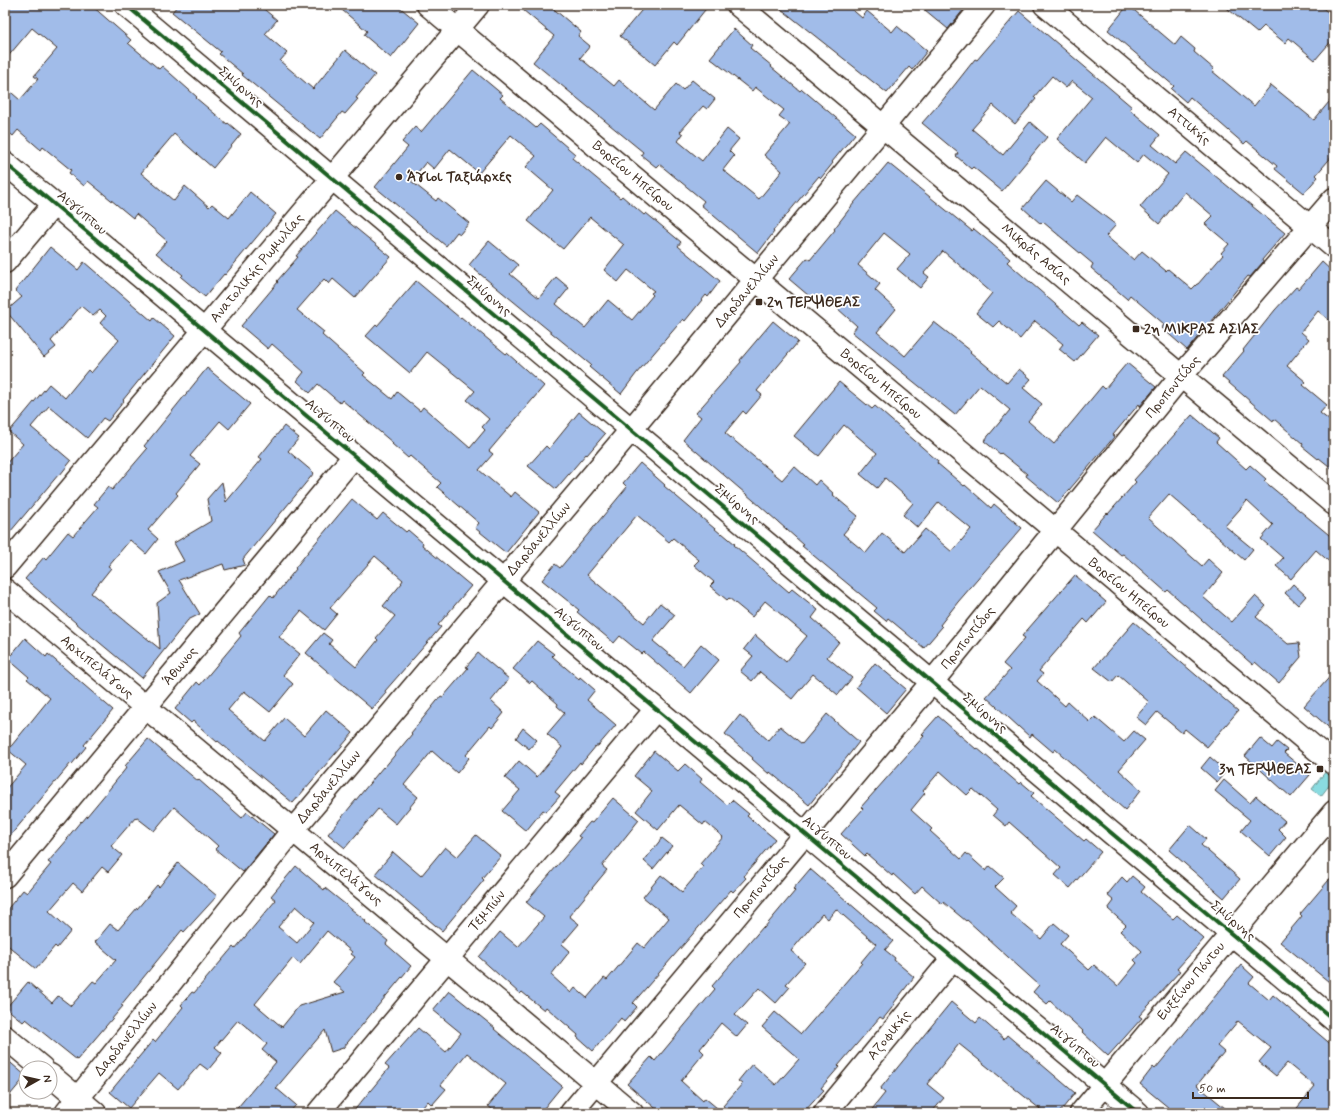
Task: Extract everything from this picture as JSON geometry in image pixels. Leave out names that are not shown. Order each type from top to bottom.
[{"type":"street","name":"Σμύρνης","points":[[126,5],[1334,1020]]},
{"type":"street","name":"Βορείου Ηπείρου","points":[[428,5],[1334,764]]},
{"type":"street","name":"Ανατολικής Ρωμυλίας","points":[[5,567],[478,5]]},
{"type":"street","name":"Μικράς Ασίας","points":[[738,5],[1334,504]]},
{"type":"street","name":"Δαρδανελλίων","points":[[72,1106],[293,830],[632,430],[984,5]]},
{"type":"street","name":"Αττικής","points":[[1045,5],[1334,247]]},
{"type":"street","name":"Αιγύπτου","points":[[5,163],[1138,1113]]},
{"type":"street","name":"Προποντίδος","points":[[571,1113],[932,682],[1181,376],[1334,199]]},
{"type":"street","points":[[5,262],[54,204]]},
{"type":"street","name":"Άθωνος","points":[[5,876],[354,456]]},
{"type":"street","name":"Αρχιπελάγους","points":[[5,590],[632,1113]]},
{"type":"street","name":"Τεμπών","points":[[318,1113],[656,709]]},
{"type":"street","name":"Ευξείνου Πόντου","points":[[1081,1113],[1334,812]]},
{"type":"street","name":"Αζοφικής","points":[[825,1113],[953,958]]},
{"type":"street","points":[[5,1037],[32,1060]]},
{"type":"street","points":[[58,1086],[72,1106],[95,1113]]},
{"type":"water","points":[[1326,771],[1334,779],[1321,796],[1312,789]]},
{"type":"building","points":[[5,5],[91,5],[131,40],[128,43],[159,69],[162,66],[197,97],[196,98],[241,134],[213,168],[174,134],[141,173],[174,201],[185,186],[209,207],[212,204],[229,218],[250,192],[276,214],[205,297],[181,277],[183,275],[156,253],[167,241],[136,214],[133,218],[88,181],[84,186],[69,173],[71,170],[43,147],[41,150],[18,130],[13,136],[5,129],[5,87],[20,100],[38,79],[34,76],[57,49],[32,28],[5,60]]},
{"type":"building","points":[[178,5],[259,5],[277,20],[265,34],[287,53],[280,61],[313,89],[345,50],[375,75],[356,98],[358,99],[345,114],[342,112],[320,139],[242,75],[243,74],[219,54],[221,52],[172,12]]},
{"type":"building","points":[[336,5],[397,5],[419,23],[391,58],[364,35],[367,31]]},
{"type":"building","points":[[517,5],[549,5],[581,32],[578,36],[590,46],[580,58],[614,86],[619,80],[654,110],[676,84],[683,90],[692,80],[715,99],[707,109],[703,106],[680,132],[683,134],[678,141],[702,161],[727,129],[739,139],[729,151],[734,156],[723,170],[759,199],[782,171],[764,155],[790,124],[779,116],[784,110],[755,87],[752,91],[710,58],[734,29],[752,45],[750,48],[772,66],[771,67],[800,91],[802,89],[855,134],[821,178],[819,176],[773,231],[774,232],[758,253],[701,205],[704,201],[659,164],[656,167],[641,155],[643,152],[533,62],[554,36]]},
{"type":"building","points":[[646,5],[709,5],[677,45],[674,42],[655,65],[620,36]]},
{"type":"building","points":[[776,5],[847,5],[862,18],[867,11],[892,32],[897,26],[927,51],[912,70],[909,67],[887,93]]},
{"type":"building","points":[[919,5],[959,5],[964,9],[948,29]]},
{"type":"building","points":[[1128,5],[1175,45],[1181,37],[1195,49],[1194,52],[1214,69],[1212,71],[1254,106],[1271,85],[1314,120],[1334,96],[1334,154],[1316,175],[1318,177],[1304,193],[1275,169],[1277,166],[1247,141],[1244,144],[1190,97],[1186,102],[1171,89],[1174,86],[1108,30]]},
{"type":"building","points":[[1223,5],[1319,5],[1334,17],[1334,38],[1315,60],[1289,38],[1285,43],[1264,26],[1257,33]]},
{"type":"building","points":[[1019,11],[1132,107],[1129,109],[1160,135],[1152,145],[1175,164],[1186,152],[1285,233],[1262,260],[1263,262],[1250,277],[1248,276],[1187,350],[1162,328],[1164,324],[1130,295],[1127,299],[1091,268],[1093,264],[1043,222],[1041,224],[1023,208],[1046,181],[1071,202],[1077,195],[1116,225],[1106,236],[1134,260],[1142,251],[1166,271],[1168,269],[1192,289],[1223,255],[1221,253],[1229,244],[1205,224],[1213,216],[1185,192],[1159,224],[1140,207],[1168,174],[1144,154],[1137,163],[1106,137],[1085,163],[1057,139],[1092,97],[1072,81],[1066,88],[1052,76],[1034,97],[1036,99],[1015,124],[993,105],[972,129],[1003,155],[1030,122],[1047,137],[1002,191],[973,167],[971,169],[956,156],[958,153],[922,123],[938,106],[975,59],[977,60]]},
{"type":"building","points":[[473,70],[503,95],[500,98],[536,128],[540,124],[575,154],[572,158],[620,198],[622,196],[644,215],[646,213],[681,242],[678,246],[720,281],[708,297],[706,295],[685,321],[683,319],[621,394],[589,367],[591,365],[469,265],[489,241],[518,265],[510,274],[539,298],[556,277],[569,288],[556,304],[585,328],[608,300],[632,320],[653,295],[651,293],[654,291],[628,270],[618,282],[604,270],[624,245],[590,217],[563,249],[528,221],[553,190],[526,167],[536,156],[511,135],[479,173],[450,149],[434,169],[426,162],[411,181],[436,201],[438,198],[469,223],[460,234],[457,232],[446,246],[375,187],[408,147],[402,142],[415,127],[421,132]]},
{"type":"building","points":[[888,163],[972,231],[974,229],[1010,259],[1007,262],[1079,325],[1082,322],[1098,335],[1075,362],[1059,349],[1063,344],[1035,321],[1020,339],[999,321],[993,327],[976,313],[992,293],[943,251],[924,273],[929,277],[920,288],[897,269],[910,254],[884,233],[858,265],[880,284],[875,290],[896,309],[877,332],[905,356],[934,322],[971,351],[970,352],[1007,383],[1019,369],[1031,379],[1023,388],[1042,404],[1028,421],[1054,444],[1102,386],[1105,389],[1127,363],[1156,387],[1140,406],[1139,404],[1113,435],[1115,436],[1058,503],[1026,476],[1027,474],[984,441],[1010,410],[980,385],[955,415],[852,332],[857,326],[828,300],[822,307],[789,279],[807,258],[810,260],[835,230],[834,229],[854,203]]},
{"type":"building","points":[[335,211],[391,257],[355,298],[333,279],[329,284],[324,279],[297,310],[324,332],[322,335],[365,373],[363,375],[392,399],[397,392],[420,411],[423,407],[470,448],[485,430],[482,427],[489,419],[467,400],[475,391],[427,352],[410,373],[366,336],[376,325],[377,326],[416,281],[460,318],[461,317],[506,354],[507,353],[544,386],[489,451],[493,454],[479,470],[511,497],[515,492],[539,512],[506,553],[475,528],[479,523],[437,487],[441,483],[410,456],[408,458],[392,444],[393,443],[342,400],[340,403],[318,384],[310,393],[297,381],[304,372],[272,344],[268,349],[241,326],[298,257],[296,256]]},
{"type":"building","points":[[50,247],[78,270],[84,262],[152,321],[154,318],[175,336],[123,400],[124,401],[108,421],[103,418],[87,438],[49,406],[31,427],[71,461],[5,538],[5,465],[23,444],[9,432],[49,384],[65,398],[88,370],[91,373],[119,340],[100,323],[106,316],[100,310],[93,316],[81,306],[51,341],[56,347],[44,357],[6,311],[22,297],[15,291]]},
{"type":"building","points":[[1322,262],[1334,273],[1334,324],[1318,311],[1301,332],[1309,339],[1287,366],[1306,382],[1303,385],[1327,405],[1320,413],[1334,424],[1334,470],[1302,446],[1303,444],[1274,419],[1273,421],[1222,377],[1275,310],[1296,287],[1299,289]]},
{"type":"building","points":[[773,321],[798,342],[757,391],[762,395],[746,414],[743,411],[725,433],[782,480],[794,466],[815,485],[819,480],[834,494],[833,495],[858,516],[843,534],[866,553],[882,533],[905,552],[925,529],[952,552],[971,529],[939,502],[918,528],[903,515],[913,503],[885,478],[877,488],[860,474],[877,453],[844,425],[819,456],[794,436],[839,382],[872,409],[875,406],[938,461],[937,463],[991,508],[994,504],[1022,528],[958,602],[940,625],[942,627],[924,648],[888,618],[886,621],[874,611],[877,608],[802,546],[804,545],[683,440],[701,417],[696,413],[741,362],[740,360]]},
{"type":"building","points":[[207,368],[250,404],[229,429],[220,421],[190,456],[200,464],[176,493],[178,495],[148,530],[158,539],[146,554],[130,540],[108,566],[111,568],[91,593],[160,649],[157,603],[171,593],[159,572],[184,561],[174,543],[211,521],[207,499],[222,482],[226,502],[262,459],[259,457],[284,426],[299,438],[288,451],[314,473],[243,559],[245,565],[225,570],[223,564],[179,580],[200,614],[188,620],[142,678],[25,579],[44,557],[46,559],[68,532],[73,536],[98,507],[94,504],[108,487],[112,490],[147,449],[144,446]]},
{"type":"building","points":[[579,412],[605,434],[556,489],[528,466],[546,446],[549,449]]},
{"type":"building","points":[[1192,415],[1219,438],[1216,442],[1246,469],[1250,465],[1266,479],[1264,481],[1334,539],[1334,566],[1316,550],[1291,579],[1276,566],[1283,558],[1261,539],[1273,525],[1247,501],[1225,526],[1253,549],[1244,560],[1169,494],[1148,518],[1202,566],[1208,559],[1223,573],[1203,597],[1232,622],[1255,596],[1266,606],[1256,617],[1288,644],[1299,643],[1301,657],[1279,683],[1255,662],[1253,665],[1168,590],[1166,592],[1123,554],[1121,555],[1092,530],[1136,482],[1134,480]]},
{"type":"building","points":[[640,463],[665,485],[664,486],[735,544],[734,545],[789,592],[792,589],[818,610],[812,618],[839,642],[827,657],[852,678],[838,695],[813,674],[792,699],[760,672],[752,681],[740,671],[753,656],[744,649],[755,635],[786,662],[807,636],[765,601],[752,617],[729,598],[727,600],[710,586],[714,582],[694,565],[699,560],[673,538],[669,542],[637,515],[587,575],[644,623],[660,603],[675,615],[653,641],[683,666],[701,644],[719,660],[691,693],[644,652],[642,654],[620,636],[614,643],[577,612],[579,610],[542,580],[555,564],[560,568],[627,487],[623,483]]},
{"type":"building","points":[[352,499],[377,520],[383,513],[406,532],[408,530],[423,543],[422,545],[471,586],[438,625],[441,627],[385,691],[386,693],[372,709],[306,653],[323,633],[332,640],[329,644],[356,667],[378,640],[376,638],[395,616],[383,606],[403,580],[375,556],[330,608],[337,614],[324,630],[301,611],[279,637],[300,654],[283,675],[293,684],[270,712],[244,691],[228,710],[265,741],[284,718],[304,736],[326,710],[353,733],[293,803],[193,721],[191,723],[175,709],[197,682],[200,685],[241,636],[239,633],[270,595],[273,598],[296,569],[295,568]]},
{"type":"building","points":[[1075,575],[1106,602],[1088,623],[1084,619],[1039,671],[1043,674],[1037,681],[1065,706],[1068,702],[1090,722],[1095,717],[1124,742],[1134,731],[1145,740],[1119,770],[1141,790],[1125,810],[1055,749],[1053,752],[1032,734],[1030,737],[986,697],[1010,670],[1003,664],[1025,638],[1022,636]]},
{"type":"building","points":[[1293,584],[1306,596],[1298,605],[1285,593]]},
{"type":"building","points":[[1134,622],[1238,711],[1207,747],[1185,729],[1182,733],[1157,712],[1146,725],[1136,717],[1149,702],[1118,675],[1112,682],[1094,668]]},
{"type":"building","points":[[25,638],[46,657],[48,654],[113,710],[84,745],[86,747],[5,842],[5,790],[26,765],[8,750],[50,698],[27,679],[29,677],[8,659]]},
{"type":"building","points":[[537,641],[554,654],[552,656],[579,679],[580,677],[595,690],[587,700],[616,725],[581,764],[580,762],[555,792],[560,796],[546,812],[543,810],[526,831],[502,811],[520,790],[505,778],[519,761],[537,777],[562,747],[547,734],[565,713],[557,706],[558,704],[532,681],[530,683],[513,669]]},
{"type":"building","points":[[478,653],[509,679],[491,701],[504,713],[492,728],[490,726],[466,755],[469,758],[457,773],[432,751],[404,785],[418,797],[396,824],[378,809],[345,848],[328,834],[412,734],[411,733],[441,696],[443,697],[468,668],[466,667]]},
{"type":"building","points":[[875,663],[906,689],[886,713],[856,687]]},
{"type":"building","points":[[1334,672],[1334,732],[1304,706]]},
{"type":"building","points":[[827,714],[859,742],[809,805],[770,772],[769,774],[725,734],[740,715],[768,740],[780,726],[802,744]]},
{"type":"building","points":[[938,716],[1019,784],[1021,782],[1034,793],[1031,796],[1084,841],[1086,839],[1101,852],[1070,888],[1055,875],[1061,868],[1009,822],[1006,826],[993,815],[997,810],[973,789],[967,795],[940,771],[923,791],[925,793],[911,810],[932,829],[930,831],[961,859],[966,853],[986,871],[990,866],[1004,878],[995,887],[1016,906],[1010,913],[1041,939],[1054,923],[1068,935],[1060,944],[1089,970],[1094,965],[1118,986],[1137,963],[1134,960],[1142,951],[1120,931],[1126,925],[1108,909],[1114,901],[1107,895],[1122,877],[1127,882],[1132,876],[1145,887],[1141,892],[1173,919],[1177,915],[1204,939],[1177,969],[1180,971],[1139,1016],[1142,1018],[1108,1056],[1050,1001],[1047,1004],[1033,992],[1039,985],[967,920],[966,921],[943,902],[942,904],[922,886],[915,894],[893,874],[892,876],[867,854],[865,856],[841,834],[863,809],[861,807],[924,736],[922,734]]},
{"type":"building","points":[[523,728],[537,740],[529,749],[516,738]]},
{"type":"building","points":[[1260,738],[1272,748],[1277,742],[1287,750],[1284,753],[1310,775],[1291,797],[1245,756]]},
{"type":"building","points":[[148,739],[198,781],[199,780],[242,818],[247,812],[274,834],[243,872],[215,849],[218,846],[174,807],[154,831],[136,817],[111,846],[122,855],[108,872],[102,867],[82,891],[73,883],[49,911],[71,931],[57,948],[55,946],[36,969],[5,943],[5,912],[23,890],[27,893],[51,864],[48,862],[107,792],[127,767],[125,766]]},
{"type":"building","points":[[654,751],[678,771],[685,764],[702,779],[700,782],[727,805],[732,800],[749,814],[747,816],[775,839],[744,876],[746,878],[733,892],[731,890],[633,1003],[637,1007],[624,1022],[621,1018],[593,1051],[577,1037],[578,1035],[546,1007],[544,1010],[522,992],[520,994],[479,957],[500,932],[518,947],[544,917],[526,902],[581,838],[578,836],[590,822],[592,823],[613,798],[639,820],[602,866],[607,870],[569,916],[579,924],[562,944],[570,951],[551,975],[571,993],[575,988],[587,998],[604,978],[607,980],[638,943],[644,948],[669,918],[643,897],[661,875],[682,892],[703,867],[700,864],[723,837],[705,822],[703,825],[679,805],[658,830],[636,811],[652,791],[634,776]]},
{"type":"building","points":[[1210,757],[1226,771],[1217,782],[1201,768]]},
{"type":"building","points":[[1224,780],[1250,803],[1256,796],[1285,821],[1278,829],[1286,837],[1270,856],[1241,831],[1250,820],[1215,791]]},
{"type":"building","points":[[1190,825],[1206,839],[1201,845],[1240,879],[1224,898],[1169,850]]},
{"type":"building","points":[[476,835],[501,856],[482,878],[484,880],[442,931],[375,874],[393,852],[421,876],[445,847],[457,857]]},
{"type":"building","points":[[662,838],[672,846],[653,869],[644,861]]},
{"type":"building","points":[[178,863],[217,896],[184,932],[182,930],[121,1005],[123,1006],[77,1060],[26,1019],[23,1022],[6,1008],[28,982],[52,1003],[58,996],[71,1006],[93,981],[96,983],[116,960],[95,942],[110,924],[118,930],[157,885],[159,887]]},
{"type":"building","points":[[296,866],[324,890],[325,888],[366,921],[365,922],[388,941],[386,944],[411,966],[343,1048],[331,1052],[325,1030],[276,1088],[296,1105],[289,1113],[233,1113],[276,1062],[262,1050],[267,1044],[238,1020],[215,1047],[222,1053],[208,1070],[200,1064],[178,1089],[159,1073],[129,1108],[110,1092],[153,1040],[155,1042],[183,1007],[181,1005],[192,992],[194,993],[233,947],[235,949],[276,900],[271,896]],"holes":[[[296,906],[314,922],[297,943],[278,927]],[[327,931],[352,952],[351,954],[355,957],[333,982],[345,992],[299,1006],[282,1027],[255,1004],[293,958],[300,964]]]},
{"type":"building","points":[[810,869],[893,941],[885,950],[914,977],[883,1019],[880,1017],[838,1066],[839,1067],[821,1088],[824,1090],[803,1113],[732,1113],[723,1106],[742,1084],[738,1081],[752,1064],[776,1085],[799,1059],[762,1027],[775,1012],[801,1034],[862,963],[861,962],[876,944],[836,909],[828,919],[822,914],[791,951],[805,963],[786,984],[790,987],[776,1003],[759,988],[735,1015],[747,1025],[737,1037],[721,1023],[700,1049],[704,1053],[681,1081],[703,1101],[705,1098],[723,1113],[661,1113],[627,1084],[651,1057],[655,1061],[715,989],[712,986],[795,891],[793,889]]},
{"type":"building","points":[[1334,874],[1334,986],[1280,942],[1302,916],[1300,914]]},
{"type":"building","points":[[1241,965],[1254,977],[1249,983],[1269,1000],[1273,995],[1334,1047],[1334,1113],[1293,1113],[1315,1086],[1287,1063],[1276,1076],[1259,1062],[1271,1048],[1238,1021],[1217,1046],[1224,1052],[1197,1085],[1231,1113],[1175,1113],[1140,1084],[1153,1067],[1155,1069]]},
{"type":"building","points":[[449,991],[495,1028],[494,1029],[562,1086],[540,1113],[497,1113],[488,1106],[506,1084],[467,1053],[441,1085],[446,1089],[432,1105],[428,1101],[418,1113],[352,1113],[389,1068],[385,1065],[418,1028],[446,1052],[461,1033],[433,1010]]},
{"type":"building","points":[[951,1002],[976,1023],[980,1018],[1004,1039],[1007,1035],[1075,1093],[1059,1113],[1045,1113],[959,1044],[927,1084],[944,1098],[931,1113],[869,1113],[885,1093],[880,1089]]},
{"type":"building","points":[[5,1058],[18,1069],[18,1086],[5,1101]]},
{"type":"cycle path","points":[[126,5],[1334,1020]]},
{"type":"cycle path","points":[[5,163],[1138,1113]]},
{"type":"place","name":"Άγιοι Ταξιάρχες","points":[[399,177]]},
{"type":"place","name":"2η ΤΕΡΨΙΘΕΑΣ","points":[[759,302]]},
{"type":"place","name":"2η ΜΙΚΡΑΣ ΑΣΙΑΣ","points":[[1136,329]]},
{"type":"place","name":"3η ΤΕΡΨΙΘΕΑΣ","points":[[1320,769]]}]
